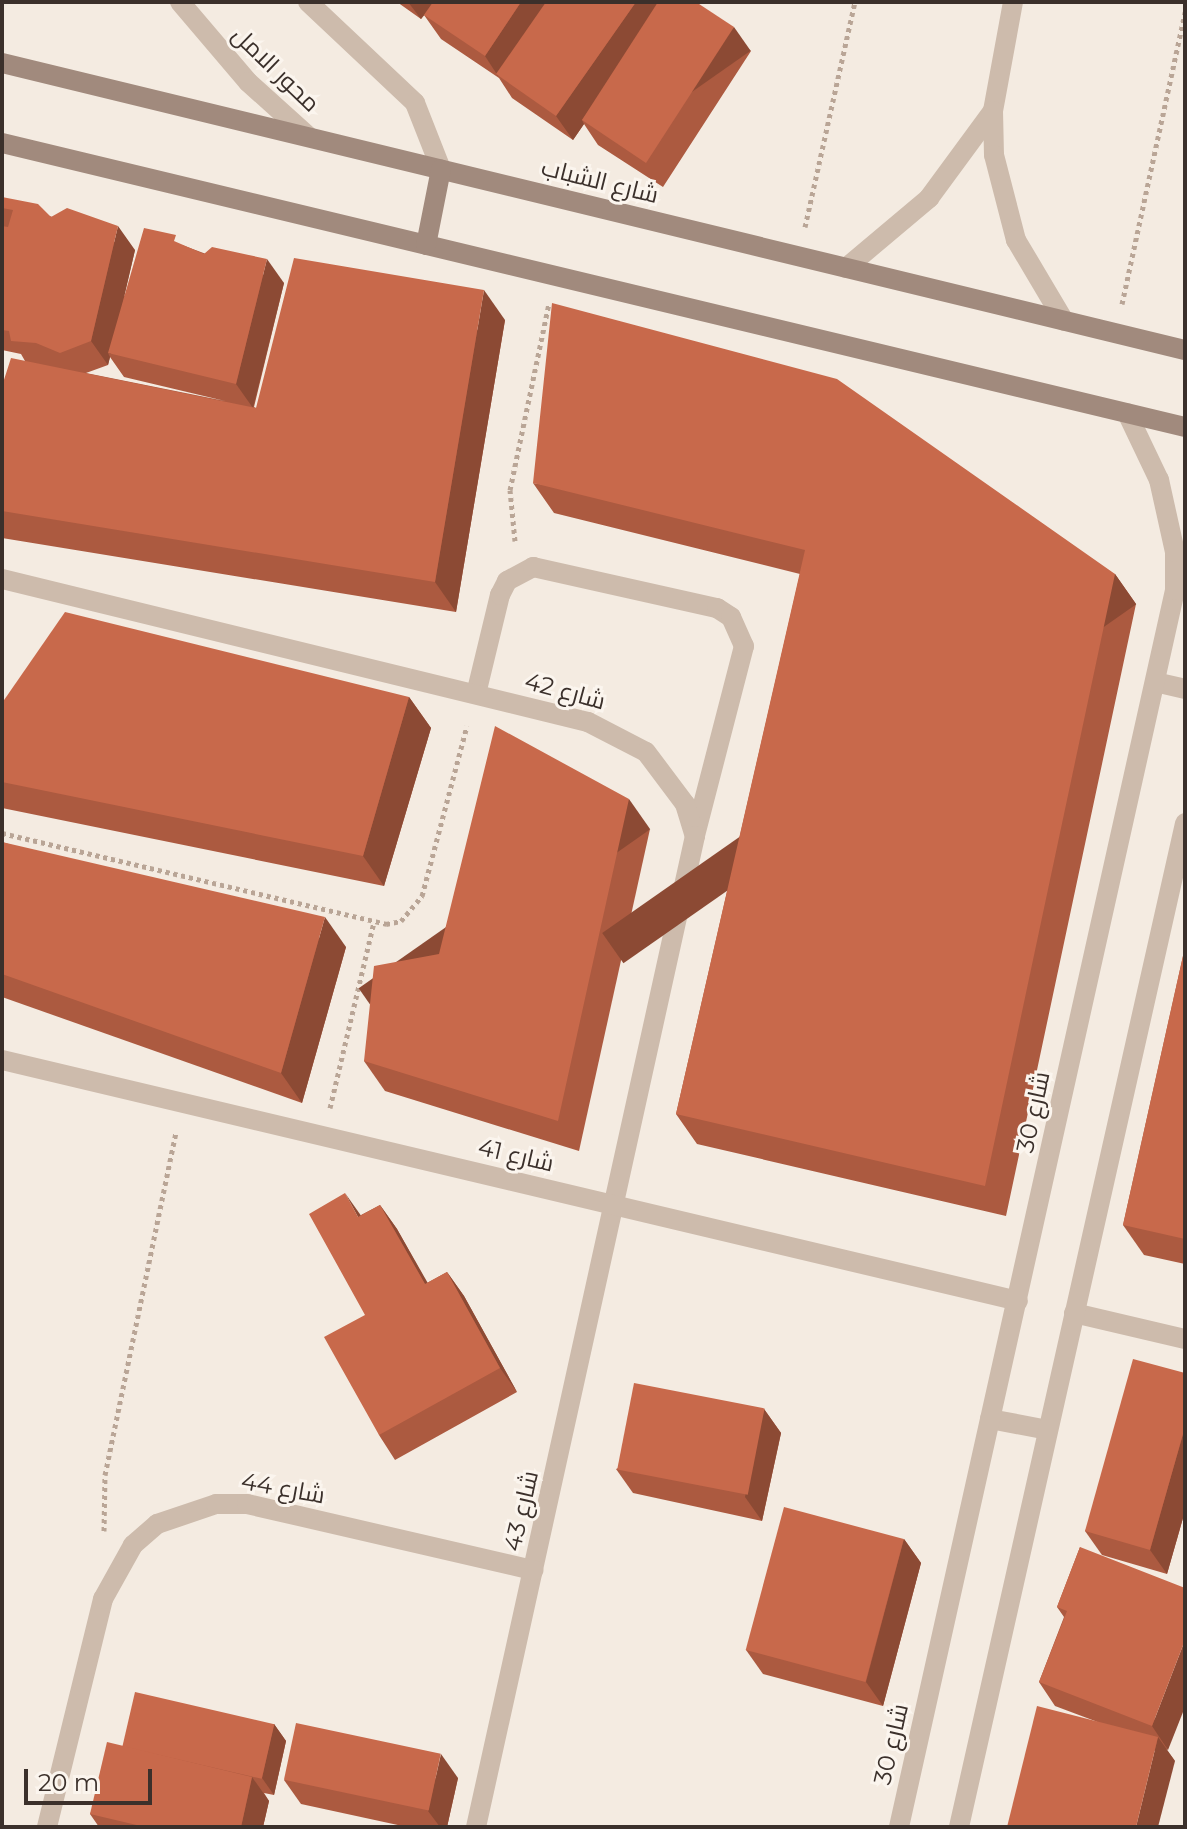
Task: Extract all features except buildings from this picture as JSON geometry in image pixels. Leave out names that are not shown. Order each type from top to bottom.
[{"type":"street","name":"محور الامل","points":[[180,2],[238,72],[308,136]]},
{"type":"street","points":[[308,2],[415,103],[441,169],[426,245]]},
{"type":"street","points":[[1013,2],[993,111],[1002,198],[1016,240],[1064,321]]},
{"type":"street","name":"شارع الشباب","points":[[2,63],[1185,350]]},
{"type":"street","points":[[846,268],[929,198],[993,111]]},
{"type":"street","points":[[2,143],[1185,427]]},
{"type":"street","name":"شارع 30","points":[[899,1827],[1175,590],[1175,552],[1159,480],[1127,413]]},
{"type":"street","points":[[476,694],[500,595],[519,571],[533,567],[717,608],[731,617],[744,646],[695,836],[616,1206]]},
{"type":"street","name":"شارع 42","points":[[2,579],[476,694],[618,734],[668,776],[695,836]]},
{"type":"street","points":[[1155,682],[1185,689]]},
{"type":"street","points":[[959,1827],[1185,823]]},
{"type":"street","name":"شارع 41","points":[[2,1060],[1018,1301]]},
{"type":"street","name":"شارع 43","points":[[476,1827],[616,1206]]},
{"type":"street","points":[[1074,1313],[1185,1339]]},
{"type":"street","points":[[990,1419],[1048,1430]]},
{"type":"street","name":"شارع 44","points":[[47,1827],[103,1599],[116,1570],[157,1524],[216,1504],[247,1504],[534,1570]]},
{"type":"path","points":[[798,256],[855,2]]},
{"type":"path","points":[[1116,333],[1185,12]]},
{"type":"path","points":[[519,571],[510,490],[555,276]]},
{"type":"path","points":[[2,833],[374,922],[401,921],[422,896],[476,694]]},
{"type":"path","points":[[324,1136],[374,922]]},
{"type":"path","points":[[116,1570],[105,1539],[105,1475],[183,1103]]}]
